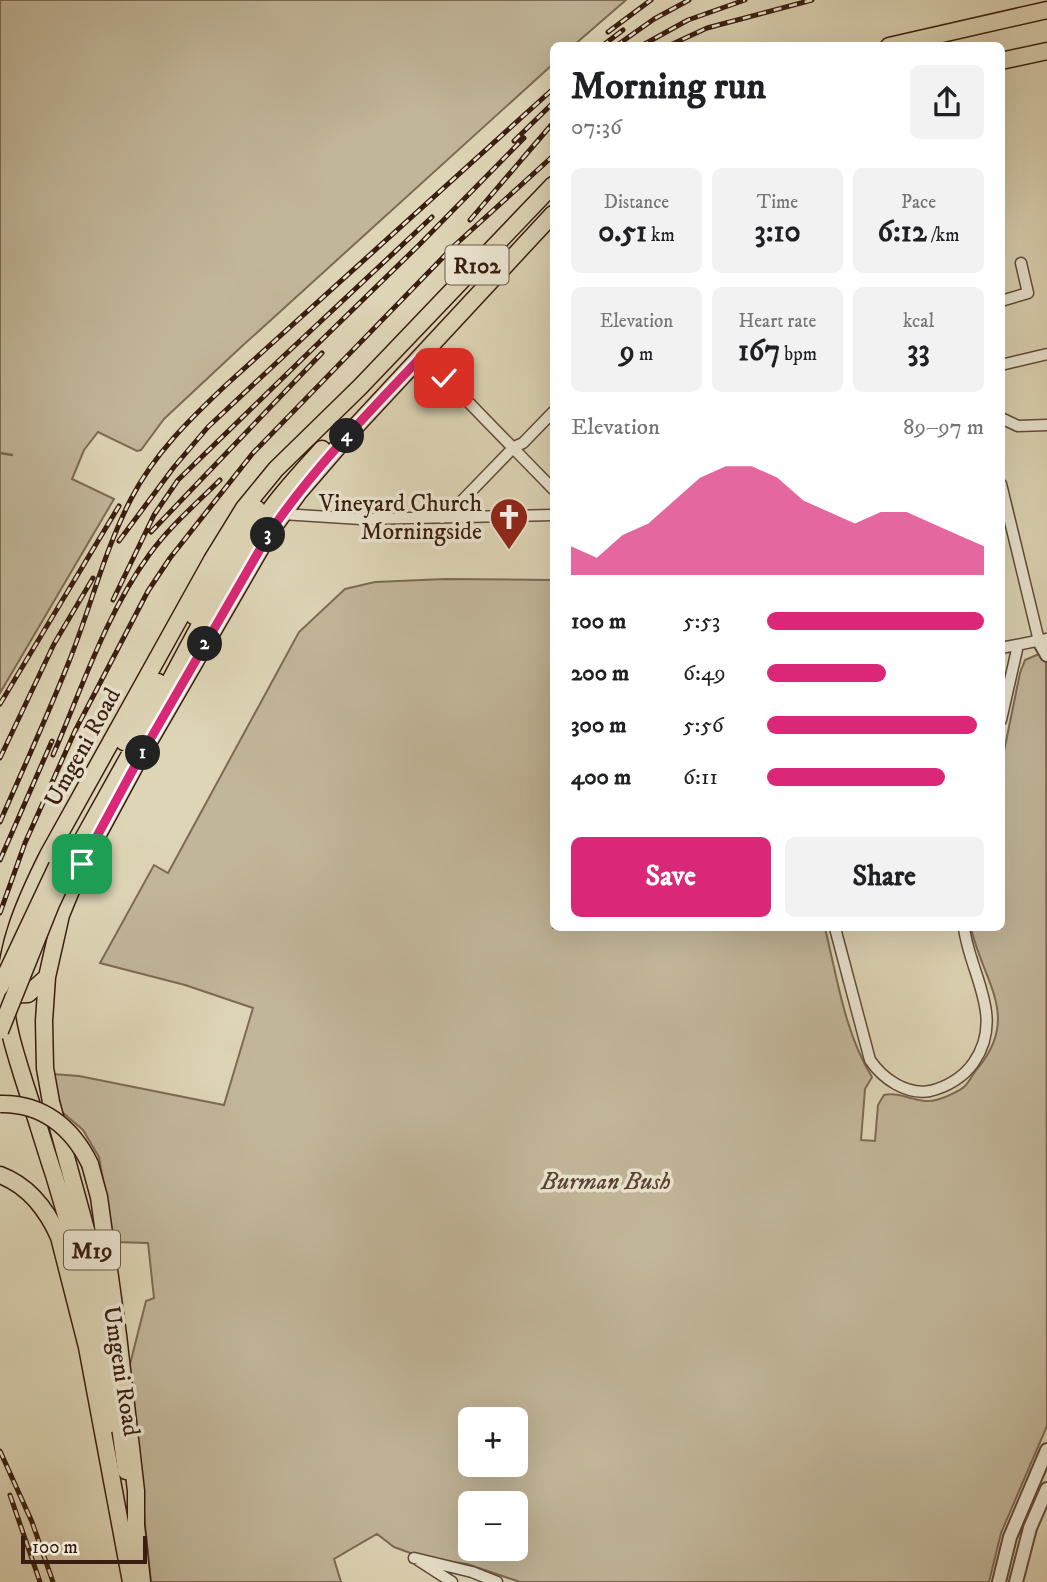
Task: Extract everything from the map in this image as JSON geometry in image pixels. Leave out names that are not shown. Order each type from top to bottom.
[{"type":"main road","points":[[907,42],[1047,10]]},
{"type":"main road","points":[[1005,60],[1047,51]]},
{"type":"main road","name":"Umgeni Road","points":[[142,1582],[129,1526],[91,1310],[78,1255],[16,1055],[3,991],[15,930],[29,892],[78,800],[228,531],[244,508],[276,469],[326,422],[550,188]]},
{"type":"main road","name":"Umgeni Road","points":[[131,1582],[129,1526],[93,1255],[51,1102],[45,1068],[47,977],[61,915],[82,864],[136,764],[282,514],[356,426],[550,218]]},
{"type":"main road","points":[[0,1031],[56,894],[125,751],[249,520],[265,496],[326,422]]},
{"type":"main road","points":[[47,977],[29,993],[3,991],[64,852],[264,519],[330,441],[356,426]]},
{"type":"main road","points":[[0,1104],[30,1108],[53,1119],[72,1134],[85,1154],[96,1180],[136,1490],[129,1526]]},
{"type":"main road","points":[[0,1175],[12,1180],[37,1201],[54,1226],[69,1273],[87,1347],[107,1457],[129,1526]]},
{"type":"street","points":[[1005,300],[1028,293],[1021,263]]},
{"type":"street","points":[[1005,364],[1047,354]]},
{"type":"street","points":[[421,357],[550,486]]},
{"type":"street","points":[[442,518],[550,415]]},
{"type":"street","points":[[1005,420],[1018,426],[1047,425]]},
{"type":"street","points":[[1005,499],[1047,655]]},
{"type":"street","points":[[282,514],[362,519],[550,515]]},
{"type":"street","points":[[1005,647],[1043,640]]},
{"type":"street","points":[[1005,702],[1018,645]]},
{"type":"street","points":[[836,931],[870,1060],[883,1075],[904,1088],[916,1091],[947,1086],[962,1075],[980,1053],[987,1030],[986,1005],[965,931]]},
{"type":"street","points":[[999,1582],[1015,1523],[1047,1450]]},
{"type":"street","points":[[1016,1582],[1030,1528],[1047,1489]]},
{"type":"street","points":[[1015,1523],[1030,1528]]},
{"type":"street","points":[[451,1566],[450,1581],[414,1558],[451,1566],[497,1582]]},
{"type":"green space","points":[[0,0],[626,0],[577,42],[550,42],[550,67],[164,419],[141,450],[137,451],[98,432],[84,450],[72,479],[114,499],[0,693]]},
{"type":"green space","name":"Burman Bush","points":[[445,579],[550,580],[550,931],[826,931],[848,1024],[872,1077],[865,1089],[861,1140],[875,1141],[878,1105],[884,1095],[930,1101],[947,1096],[965,1086],[991,1049],[997,1032],[998,1015],[990,982],[972,931],[1005,931],[1005,746],[1025,660],[1039,654],[1046,659],[1047,1426],[1001,1533],[989,1582],[520,1582],[467,1564],[421,1557],[394,1547],[377,1534],[334,1559],[341,1582],[151,1582],[129,1368],[146,1301],[154,1298],[148,1243],[114,1242],[99,1157],[83,1130],[62,1112],[53,1074],[79,1076],[224,1105],[253,1008],[185,985],[100,963],[154,865],[168,873],[299,632],[345,589],[375,582]]},
{"type":"waterway","points":[[0,453],[12,455]]},
{"type":"railway","points":[[608,32],[651,0]]},
{"type":"railway","points":[[622,42],[654,19],[689,0]]},
{"type":"railway","points":[[648,42],[688,20],[745,0]]},
{"type":"railway","points":[[677,42],[707,28],[812,0]]},
{"type":"railway","points":[[607,42],[623,30]]},
{"type":"railway","points":[[0,822],[68,664],[121,519],[150,467],[186,424],[226,385],[550,92]]},
{"type":"railway","points":[[514,141],[550,106]]},
{"type":"railway","points":[[523,158],[550,126]]},
{"type":"railway","points":[[113,600],[154,515],[178,480],[419,245],[524,138]]},
{"type":"railway","points":[[470,220],[529,151]]},
{"type":"railway","points":[[0,913],[25,843],[75,731],[148,591],[170,558],[253,453],[455,245],[550,159]]},
{"type":"railway","points":[[119,541],[174,467],[208,427],[432,217]]},
{"type":"railway","points":[[151,532],[322,353]]},
{"type":"railway","points":[[53,755],[107,627],[134,578],[165,535],[220,480]]},
{"type":"railway","points":[[0,704],[119,506]]},
{"type":"railway","points":[[0,758],[54,644],[93,578]]},
{"type":"railway","points":[[0,860],[52,741]]},
{"type":"railway","points":[[0,1451],[32,1522],[53,1582]]},
{"type":"railway","points":[[10,1495],[40,1582]]},
{"type":"place","name":"Vineyard Church Morningside","points":[[509,551]]},
{"type":"route","points":[[82,864],[136,764],[284,511],[356,426],[421,357],[444,378]]}]
